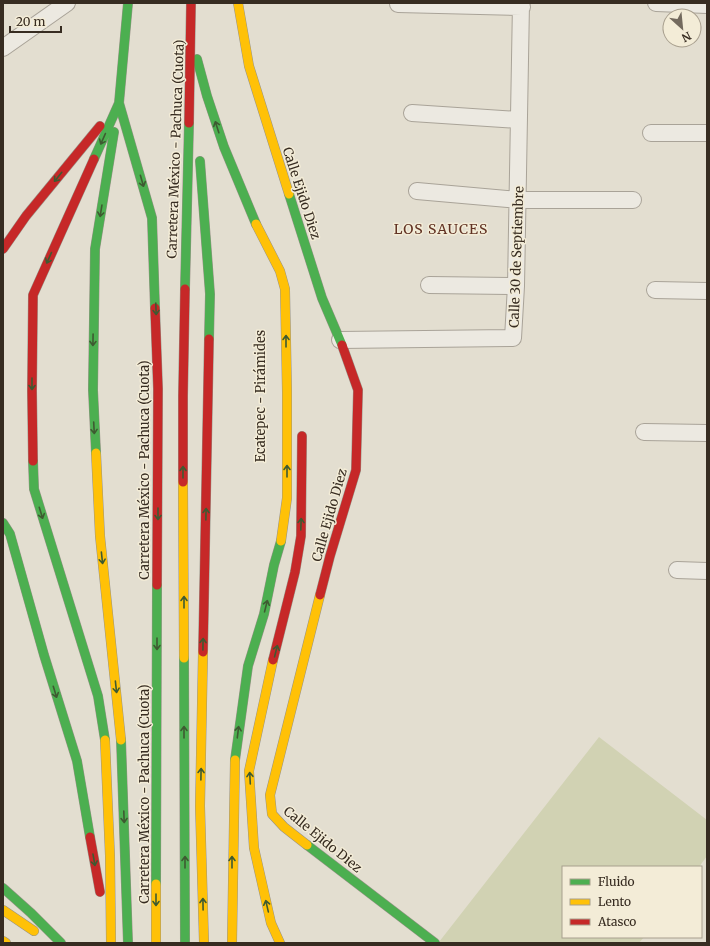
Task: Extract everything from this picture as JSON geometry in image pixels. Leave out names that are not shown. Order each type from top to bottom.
[{"type":"main road","name":"Carretera México - Pachuca (Cuota)","points":[[128,3],[118,103],[152,218],[158,396],[156,943]]},
{"type":"main road","name":"Carretera México - Pachuca (Cuota)","points":[[185,943],[183,396],[184,269],[191,3]]},
{"type":"main road","name":"Calle Ejido Diez","points":[[238,3],[248,66],[322,298],[346,353],[358,390],[356,470],[330,556],[270,795],[272,814],[284,827],[435,943]]},
{"type":"main road","points":[[191,38],[198,131]]},
{"type":"main road","points":[[191,38],[207,96],[224,147],[258,228],[280,271],[286,289],[287,498],[282,536],[274,565],[264,614],[248,666],[237,738],[234,768],[232,943]]},
{"type":"main road","points":[[3,249],[26,216],[118,103]]},
{"type":"main road","points":[[110,943],[110,856],[106,745],[98,696],[34,489],[32,295],[118,103]]},
{"type":"main road","points":[[118,103],[95,249],[92,390],[100,536],[122,746],[128,943]]},
{"type":"main road","points":[[224,147],[280,250]]},
{"type":"main road","points":[[199,154],[210,294],[200,806],[204,943]]},
{"type":"main road","points":[[258,228],[267,264]]},
{"type":"main road","points":[[280,943],[271,923],[254,848],[249,771],[267,685],[295,572],[301,536],[302,423]]},
{"type":"main road","points":[[3,524],[10,534],[44,655],[77,761],[110,943]]},
{"type":"main road","points":[[272,542],[274,565]]},
{"type":"main road","points":[[3,888],[61,943]]},
{"type":"main road","points":[[3,910],[52,943]]},
{"type":"street","points":[[3,48],[68,3]]},
{"type":"street","points":[[656,3],[707,5]]},
{"type":"street","points":[[398,4],[521,5]]},
{"type":"street","name":"Calle 30 de Septiembre","points":[[340,340],[513,338],[516,286],[521,5]]},
{"type":"street","points":[[412,113],[519,120]]},
{"type":"street","points":[[651,133],[707,133]]},
{"type":"street","points":[[417,191],[518,200],[633,200]]},
{"type":"street","points":[[429,285],[516,286]]},
{"type":"street","points":[[655,290],[707,291]]},
{"type":"street","points":[[644,432],[707,433]]},
{"type":"street","points":[[678,570],[707,571]]},
{"type":"green space","points":[[599,737],[707,820],[707,856],[700,866],[562,866],[562,938],[643,938],[639,943],[439,942]]},
{"type":"traffic: fast","points":[[128,3],[119,103],[152,218],[155,308]]},
{"type":"traffic: fast","points":[[197,59],[207,96],[224,147],[256,224]]},
{"type":"traffic: fast","points":[[94,159],[119,103]]},
{"type":"traffic: fast","points":[[185,289],[189,123]]},
{"type":"traffic: fast","points":[[96,453],[93,390],[95,249],[114,132]]},
{"type":"traffic: fast","points":[[200,161],[210,294],[209,339]]},
{"type":"traffic: fast","points":[[289,194],[322,298],[342,345]]},
{"type":"traffic: fast","points":[[33,461],[34,489],[98,696],[105,740]]},
{"type":"traffic: fast","points":[[3,523],[10,534],[44,655],[77,761],[90,837]]},
{"type":"traffic: fast","points":[[235,760],[248,666],[264,614],[274,565],[281,541]]},
{"type":"traffic: fast","points":[[156,884],[157,585]]},
{"type":"traffic: fast","points":[[184,658],[185,943]]},
{"type":"traffic: fast","points":[[121,740],[128,943]]},
{"type":"traffic: fast","points":[[307,845],[435,943]]},
{"type":"traffic: fast","points":[[3,888],[61,943]]},
{"type":"traffic: slow","points":[[238,3],[249,66],[289,194]]},
{"type":"traffic: slow","points":[[256,224],[280,271],[285,289],[287,498],[281,541]]},
{"type":"traffic: slow","points":[[96,453],[100,536],[121,740]]},
{"type":"traffic: slow","points":[[183,482],[184,658]]},
{"type":"traffic: slow","points":[[307,845],[284,827],[272,814],[270,795],[320,595]]},
{"type":"traffic: slow","points":[[203,652],[200,806],[204,943]]},
{"type":"traffic: slow","points":[[273,660],[249,771],[254,848],[271,923],[280,943]]},
{"type":"traffic: slow","points":[[105,740],[110,856],[111,943]]},
{"type":"traffic: slow","points":[[232,943],[235,760]]},
{"type":"traffic: slow","points":[[156,884],[156,943]]},
{"type":"traffic: slow","points":[[3,910],[34,931]]},
{"type":"traffic: jam","points":[[189,123],[191,3]]},
{"type":"traffic: jam","points":[[3,249],[26,216],[100,126]]},
{"type":"traffic: jam","points":[[33,461],[33,295],[94,159]]},
{"type":"traffic: jam","points":[[183,482],[185,289]]},
{"type":"traffic: jam","points":[[155,308],[158,389],[157,585]]},
{"type":"traffic: jam","points":[[203,652],[209,339]]},
{"type":"traffic: jam","points":[[320,595],[356,470],[358,390],[342,345]]},
{"type":"traffic: jam","points":[[273,660],[295,572],[301,536],[302,436]]},
{"type":"traffic: jam","points":[[90,837],[100,892]]},
{"type":"district","name":"LOS SAUCES","points":[[441,229]]}]
